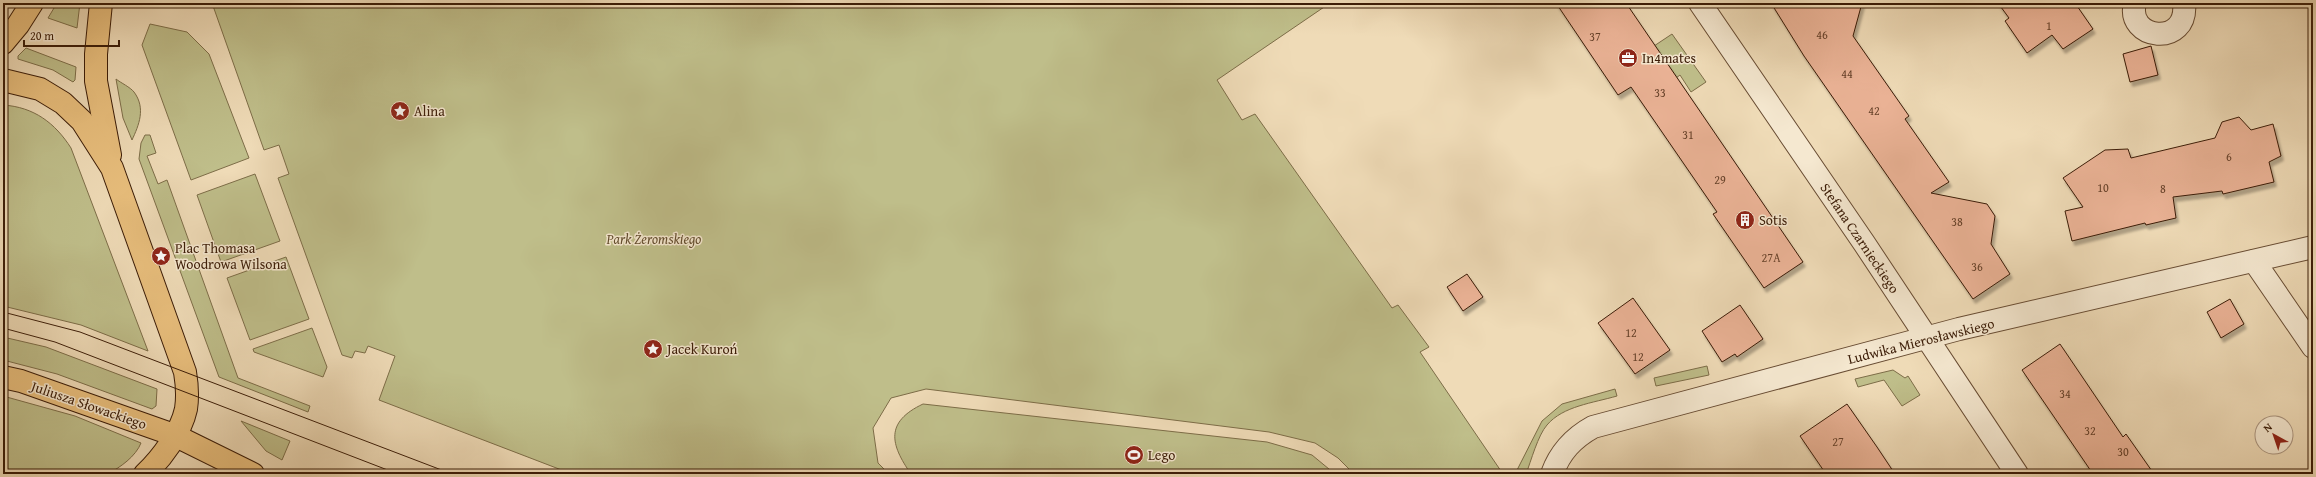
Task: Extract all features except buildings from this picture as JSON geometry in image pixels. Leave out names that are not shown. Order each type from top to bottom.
[{"type":"main road","points":[[3,43],[18,25],[32,3]]},
{"type":"main road","points":[[101,3],[96,54],[96,81],[112,168],[185,372],[188,393],[185,410],[174,435],[164,452],[145,474]]},
{"type":"main road","points":[[3,80],[40,89],[63,103],[82,121],[112,168]]},
{"type":"main road","name":"Juliusza Słowackiego","points":[[3,377],[21,381],[174,435],[253,474]]},
{"type":"street","name":"Stefana Czarnieckiego","points":[[1700,3],[2017,474]]},
{"type":"street","points":[[2135,3],[2134,15],[2139,24],[2146,31],[2155,34],[2165,34],[2174,30],[2181,23],[2184,13],[2184,3]]},
{"type":"street","name":"Ludwika Mierosławskiego","points":[[1552,474],[1560,455],[1580,434],[1593,427],[1927,339],[1959,329],[2313,247]]},
{"type":"street","points":[[2254,261],[2313,347]]},
{"type":"green space","points":[[57,3],[80,3],[77,28],[48,18]]},
{"type":"green space","name":"Park Żeromskiego","points":[[212,3],[1330,3],[1217,80],[1242,120],[1255,114],[1392,308],[1398,305],[1429,347],[1420,352],[1503,474],[1354,474],[1338,458],[1315,443],[1269,432],[926,389],[891,398],[873,428],[878,463],[889,474],[572,474],[379,400],[395,356],[368,346],[365,353],[355,351],[352,358],[342,355],[278,178],[289,174],[279,145],[264,150]]},
{"type":"green space","points":[[150,24],[187,32],[209,54],[249,158],[191,180],[142,45]]},
{"type":"green space","points":[[1672,34],[1706,82],[1691,92],[1680,75],[1676,78],[1654,46]]},
{"type":"green space","points":[[26,48],[76,67],[75,80],[73,82],[53,70],[18,59],[18,56]]},
{"type":"green space","points":[[116,79],[134,92],[140,104],[139,122],[132,140],[123,118]]},
{"type":"green space","points":[[3,105],[24,109],[43,118],[58,131],[71,148],[148,351],[81,325],[3,306]]},
{"type":"green space","points":[[145,135],[150,135],[156,153],[147,156],[158,184],[167,180],[238,378],[310,406],[308,412],[219,377],[139,159],[141,143]]},
{"type":"green space","points":[[255,174],[280,241],[221,262],[197,195]]},
{"type":"green space","points":[[286,257],[309,319],[250,340],[227,278]]},
{"type":"green space","points":[[312,328],[327,367],[323,377],[254,352],[253,349]]},
{"type":"green space","points":[[3,337],[46,347],[157,389],[156,406],[152,409],[57,374],[3,360]]},
{"type":"green space","points":[[1707,366],[1709,375],[1656,386],[1654,378]]},
{"type":"green space","points":[[1893,370],[1905,378],[1908,376],[1920,395],[1902,406],[1884,380],[1858,387],[1855,379]]},
{"type":"green space","points":[[1615,389],[1617,396],[1579,406],[1561,413],[1544,429],[1535,448],[1526,474],[1515,474],[1542,421],[1562,404]]},
{"type":"green space","points":[[3,396],[75,416],[141,443],[139,448],[127,461],[107,474],[3,474]]},
{"type":"green space","points":[[923,404],[1267,442],[1312,455],[1335,474],[911,474],[899,453],[895,434],[897,426],[902,418]]},
{"type":"green space","points":[[241,421],[290,441],[282,460],[266,451]]},
{"type":"tram line","points":[[3,312],[80,332],[452,474]]},
{"type":"tram line","points":[[3,328],[55,342],[398,474]]},
{"type":"place","name":"In4mates","points":[[1628,58]]},
{"type":"place","name":"Alina","points":[[400,111]]},
{"type":"place","name":"Sotis","points":[[1745,220]]},
{"type":"place","name":"Plac Thomasa Woodrowa Wilsona","points":[[161,256]]},
{"type":"place","name":"Jacek Kuroń","points":[[653,349]]},
{"type":"place","name":"Lego","points":[[1134,455]]}]
